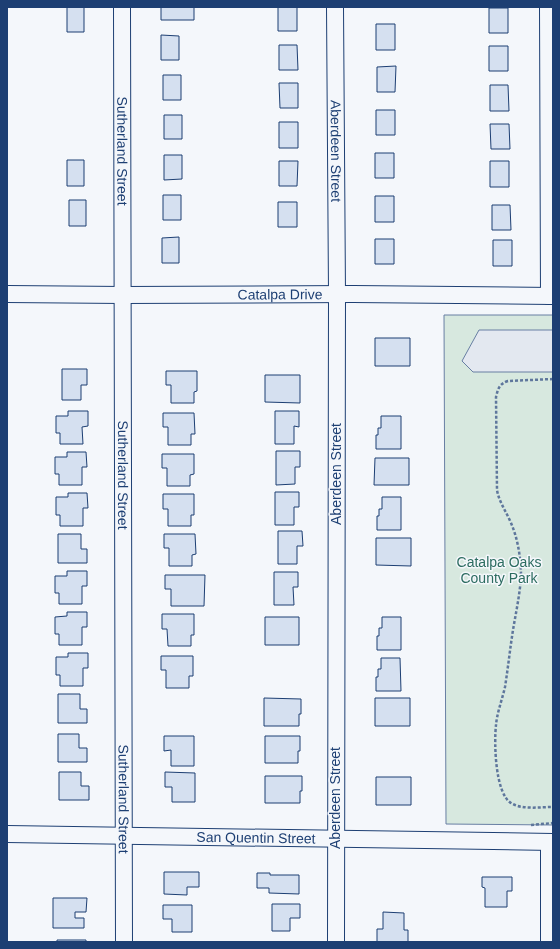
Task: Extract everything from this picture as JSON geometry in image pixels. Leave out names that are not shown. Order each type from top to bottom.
[{"type":"street","name":"Sutherland Street","points":[[122,7],[124,942]]},
{"type":"street","name":"Aberdeen Street","points":[[335,7],[337,294],[336,942]]},
{"type":"street","points":[[548,7],[551,296]]},
{"type":"street","name":"Catalpa Drive","points":[[7,294],[337,294],[551,296]]},
{"type":"street","name":"San Quentin Street","points":[[7,834],[551,842]]},
{"type":"street","points":[[549,942],[551,842]]},
{"type":"path","points":[[553,379],[508,381],[502,383],[498,388],[496,397],[496,490],[498,498],[511,523],[516,537],[521,576],[505,688],[496,725],[495,745],[497,775],[505,797],[510,803],[517,806],[527,807],[553,807]]},
{"type":"path","points":[[532,825],[553,823]]},
{"type":"green space","name":"Catalpa Oaks County Park","points":[[444,315],[553,315],[553,825],[446,824]]},
{"type":"shaded area","points":[[479,330],[553,330],[553,372],[473,372],[462,361]]},
{"type":"building","points":[[67,7],[84,7],[84,32],[67,32]]},
{"type":"building","points":[[161,7],[194,7],[194,20],[161,20]]},
{"type":"building","points":[[278,7],[297,7],[297,31],[278,31]]},
{"type":"building","points":[[489,8],[508,8],[508,33],[489,33]]},
{"type":"building","points":[[376,24],[395,24],[395,50],[376,50]]},
{"type":"building","points":[[161,35],[179,36],[179,60],[161,60]]},
{"type":"building","points":[[279,45],[297,45],[298,70],[279,70]]},
{"type":"building","points":[[489,46],[508,46],[508,71],[489,71]]},
{"type":"building","points":[[396,66],[395,92],[377,92],[377,67]]},
{"type":"building","points":[[163,75],[181,75],[181,100],[163,100]]},
{"type":"building","points":[[279,83],[298,83],[298,108],[280,108]]},
{"type":"building","points":[[490,85],[508,85],[509,111],[490,111]]},
{"type":"building","points":[[376,110],[395,110],[395,135],[376,135]]},
{"type":"building","points":[[164,115],[182,115],[182,139],[164,139]]},
{"type":"building","points":[[279,122],[298,122],[298,148],[279,148]]},
{"type":"building","points":[[490,124],[509,124],[510,149],[491,149]]},
{"type":"building","points":[[375,153],[394,153],[394,178],[375,178]]},
{"type":"building","points":[[164,155],[182,155],[182,179],[164,180]]},
{"type":"building","points":[[67,160],[84,160],[84,186],[67,186]]},
{"type":"building","points":[[279,161],[298,161],[297,186],[279,186]]},
{"type":"building","points":[[490,161],[509,161],[509,187],[490,187]]},
{"type":"building","points":[[163,195],[181,195],[181,220],[163,220]]},
{"type":"building","points":[[375,196],[394,196],[394,222],[375,222]]},
{"type":"building","points":[[69,200],[86,200],[86,226],[69,226]]},
{"type":"building","points":[[278,202],[297,202],[297,227],[278,227]]},
{"type":"building","points":[[492,205],[510,205],[511,230],[492,230]]},
{"type":"building","points":[[179,237],[179,263],[162,263],[162,238]]},
{"type":"building","points":[[375,239],[394,239],[394,264],[375,264]]},
{"type":"building","points":[[493,240],[512,240],[512,266],[493,266]]},
{"type":"building","points":[[375,338],[410,338],[410,366],[375,366]]},
{"type":"building","points":[[62,369],[87,369],[87,385],[81,385],[81,400],[62,400]]},
{"type":"building","points":[[166,371],[197,371],[197,391],[194,392],[194,403],[171,403],[171,385],[166,385]]},
{"type":"building","points":[[265,375],[300,375],[300,403],[265,402]]},
{"type":"building","points":[[68,411],[88,411],[88,426],[82,427],[83,444],[60,444],[60,433],[56,433],[56,416],[68,416]]},
{"type":"building","points":[[275,411],[299,411],[299,427],[294,426],[294,444],[275,444]]},
{"type":"building","points":[[163,413],[194,413],[195,434],[191,434],[191,445],[168,445],[168,427],[163,427]]},
{"type":"building","points":[[381,416],[401,416],[401,449],[376,449],[376,435],[378,435],[378,428],[381,428]]},
{"type":"building","points":[[276,451],[300,451],[300,467],[295,467],[295,484],[276,485]]},
{"type":"building","points":[[67,452],[86,452],[87,467],[82,467],[82,485],[59,485],[59,474],[55,474],[55,457],[67,457]]},
{"type":"building","points":[[162,454],[194,454],[194,474],[190,475],[190,486],[167,486],[167,468],[162,468]]},
{"type":"building","points":[[375,458],[409,458],[409,485],[374,485]]},
{"type":"building","points":[[275,492],[299,492],[299,507],[294,507],[294,525],[275,525]]},
{"type":"building","points":[[68,493],[87,493],[88,508],[83,508],[83,526],[60,526],[60,515],[56,515],[56,497],[68,497]]},
{"type":"building","points":[[163,494],[194,494],[194,515],[191,515],[191,526],[168,526],[168,509],[163,509]]},
{"type":"building","points":[[382,497],[401,497],[401,530],[377,530],[377,516],[379,516],[379,509],[382,509]]},
{"type":"building","points":[[278,531],[302,531],[303,546],[297,546],[297,564],[278,564]]},
{"type":"building","points":[[58,534],[81,534],[81,549],[87,549],[87,563],[58,563]]},
{"type":"building","points":[[164,534],[195,534],[196,554],[192,555],[192,566],[169,566],[169,548],[164,548]]},
{"type":"building","points":[[376,538],[411,538],[411,566],[376,565]]},
{"type":"building","points":[[67,571],[87,571],[87,586],[82,586],[82,604],[59,604],[59,593],[55,593],[55,576],[67,576]]},
{"type":"building","points":[[274,572],[298,572],[298,587],[293,587],[294,605],[274,605]]},
{"type":"building","points":[[165,575],[205,575],[204,606],[171,606],[171,589],[165,589]]},
{"type":"building","points":[[67,612],[87,612],[87,627],[82,627],[82,645],[59,645],[59,634],[55,634],[55,617],[67,616]]},
{"type":"building","points":[[162,614],[194,614],[194,635],[191,635],[191,646],[168,646],[167,629],[162,629]]},
{"type":"building","points":[[265,617],[299,617],[299,645],[265,645]]},
{"type":"building","points":[[382,617],[401,617],[401,650],[377,650],[377,636],[379,636],[379,628],[382,628]]},
{"type":"building","points":[[68,653],[88,653],[88,668],[83,668],[83,686],[60,686],[60,675],[56,675],[56,657],[68,657]]},
{"type":"building","points":[[161,656],[193,656],[193,676],[189,676],[189,688],[166,688],[166,670],[161,670]]},
{"type":"building","points":[[381,658],[400,658],[401,691],[376,691],[376,677],[378,677],[378,669],[381,669]]},
{"type":"building","points":[[58,694],[80,694],[80,709],[87,709],[87,723],[58,723]]},
{"type":"building","points":[[264,698],[301,699],[299,726],[264,726]]},
{"type":"building","points":[[375,698],[410,698],[410,726],[375,726]]},
{"type":"building","points":[[58,734],[79,734],[79,748],[87,748],[87,762],[58,762]]},
{"type":"building","points":[[164,736],[194,736],[194,766],[171,766],[171,750],[164,751]]},
{"type":"building","points":[[265,736],[300,736],[298,763],[265,763]]},
{"type":"building","points":[[59,772],[81,772],[81,786],[89,786],[89,800],[59,800]]},
{"type":"building","points":[[165,772],[195,773],[195,802],[172,802],[172,787],[165,787]]},
{"type":"building","points":[[265,776],[302,776],[300,803],[265,803]]},
{"type":"building","points":[[376,777],[411,777],[411,805],[376,805]]},
{"type":"building","points":[[164,872],[199,872],[199,887],[187,887],[187,895],[164,894]]},
{"type":"building","points":[[257,873],[270,873],[270,875],[299,875],[299,894],[269,893],[269,888],[257,888]]},
{"type":"building","points":[[482,877],[512,877],[512,891],[507,891],[507,907],[485,907],[485,888],[482,887]]},
{"type":"building","points":[[53,898],[87,898],[86,912],[75,912],[75,918],[84,918],[84,928],[53,928]]},
{"type":"building","points":[[272,904],[300,904],[300,918],[290,918],[290,931],[272,931]]},
{"type":"building","points":[[163,905],[192,905],[192,932],[172,932],[172,919],[163,919]]},
{"type":"building","points":[[383,912],[404,913],[404,930],[408,930],[408,942],[377,942],[377,929],[383,929]]},
{"type":"building","points":[[57,940],[86,940],[86,942],[57,942]]}]
